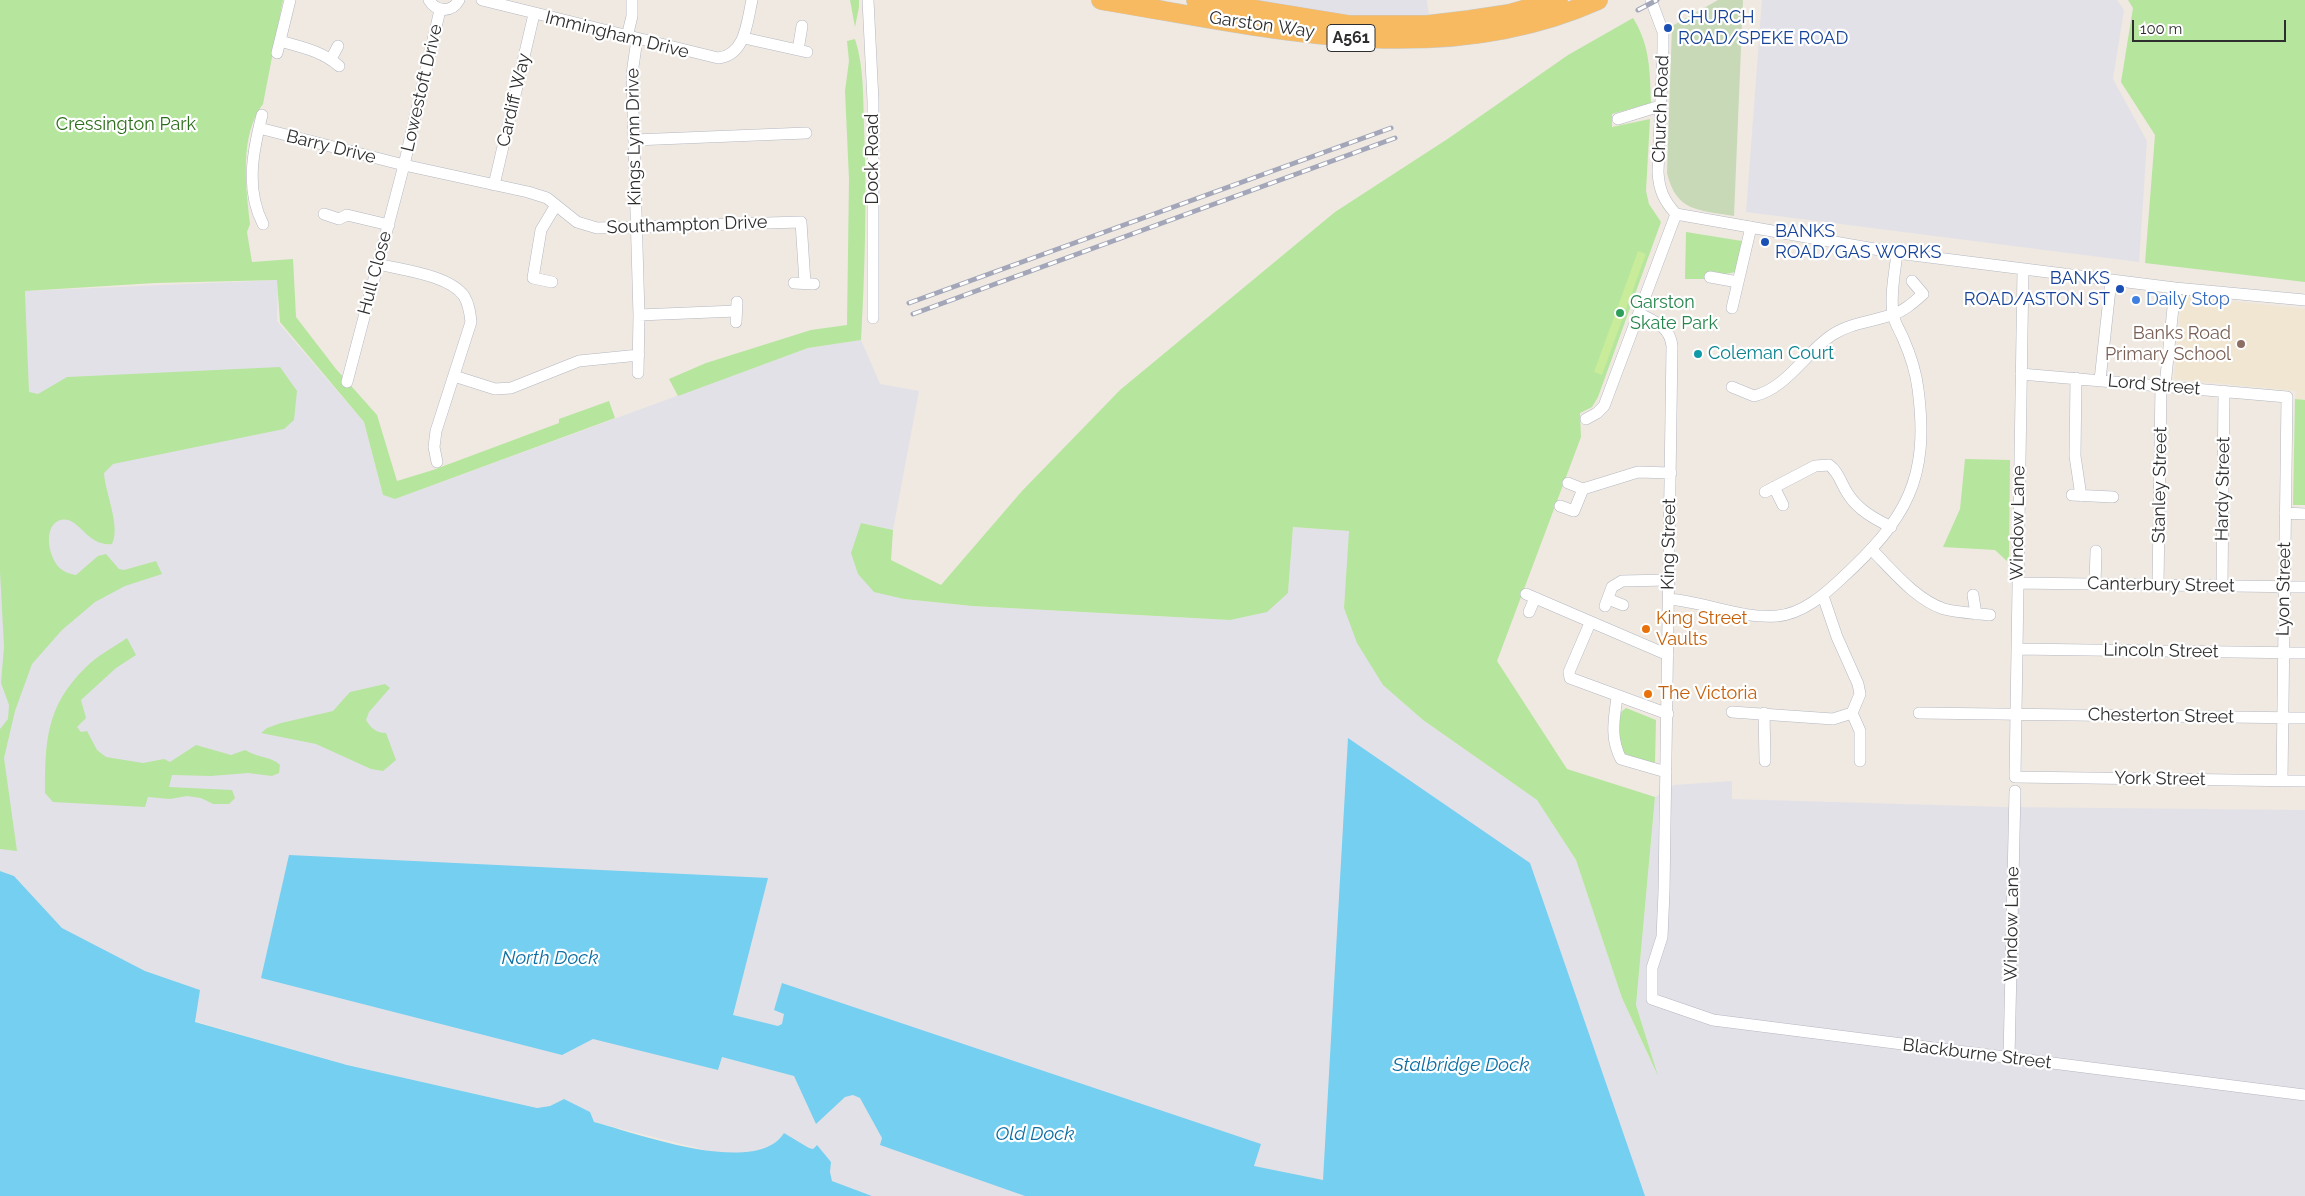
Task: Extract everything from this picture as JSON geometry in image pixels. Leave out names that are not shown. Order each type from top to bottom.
[{"type":"highway","name":"Garston Way","points":[[1101,0],[1269,27],[1354,38],[1403,41],[1453,38],[1491,32],[1546,20],[1598,0]]},
{"type":"highway","name":"Garston Way","points":[[1196,0],[1349,25],[1427,25],[1469,20],[1509,14],[1558,0]]},
{"type":"street","points":[[290,0],[278,47],[306,48],[335,63],[338,46]]},
{"type":"street","points":[[429,0],[434,7],[440,10],[453,8],[459,0]]},
{"type":"street","name":"Immingham Drive","points":[[482,0],[718,58],[727,57],[744,38],[752,0]]},
{"type":"street","name":"Kings Lynn Drive","points":[[632,0],[632,74],[639,315],[638,373]]},
{"type":"street","name":"Dock Road","points":[[868,0],[873,100],[873,318]]},
{"type":"street","name":"Church Road","points":[[1651,0],[1663,32],[1659,188],[1665,202],[1676,214]]},
{"type":"street","name":"Lowestoft Drive","points":[[404,165],[440,10]]},
{"type":"street","name":"Cardiff Way","points":[[494,185],[534,14]]},
{"type":"street","points":[[744,38],[803,51],[802,26]]},
{"type":"street","points":[[1618,119],[1660,106]]},
{"type":"street","points":[[262,115],[252,175],[255,203],[263,224]]},
{"type":"street","name":"Barry Drive","points":[[259,128],[404,165]]},
{"type":"street","points":[[634,140],[806,133]]},
{"type":"street","name":"Southampton Drive","points":[[404,165],[528,192],[547,198],[577,222],[596,228],[801,222],[804,284]]},
{"type":"street","name":"Hull Close","points":[[348,382],[404,165]]},
{"type":"street","points":[[552,282],[533,278],[542,230],[556,206]]},
{"type":"street","points":[[324,214],[339,219],[347,215],[389,225]]},
{"type":"street","points":[[1586,419],[1597,413],[1604,406],[1676,214],[1897,253],[2175,288],[2305,300]]},
{"type":"street","points":[[1732,308],[1751,227]]},
{"type":"street","points":[[1669,599],[1684,600],[1755,616],[1779,616],[1798,610],[1823,596],[1872,550],[1891,527],[1912,489],[1918,464],[1921,422],[1918,388],[1913,365],[1893,315],[1897,253]]},
{"type":"street","points":[[378,264],[442,280],[456,288],[464,296],[469,306],[471,322],[436,431],[434,447],[438,462]]},
{"type":"street","name":"Window Lane","points":[[2015,777],[2023,270]]},
{"type":"street","points":[[1710,277],[1738,282]]},
{"type":"street","points":[[2100,380],[2110,280]]},
{"type":"street","points":[[1732,387],[1754,396],[1776,387],[1831,335],[1850,326],[1893,315],[1927,292],[1912,281]]},
{"type":"street","name":"Stanley Street","points":[[2158,585],[2163,386],[2175,288]]},
{"type":"street","points":[[639,315],[736,312]]},
{"type":"street","name":"King Street","points":[[1640,314],[1663,326],[1671,336],[1668,714],[1662,937],[1652,968],[1652,999]]},
{"type":"street","points":[[454,376],[495,389],[511,388],[579,361],[639,355]]},
{"type":"street","name":"Lord Street","points":[[2020,374],[2287,397]]},
{"type":"street","points":[[2076,378],[2075,456],[2077,495],[2113,497]]},
{"type":"street","name":"Hardy Street","points":[[2222,586],[2224,391]]},
{"type":"street","name":"Lyon Street","points":[[2282,781],[2287,397]]},
{"type":"street","points":[[1783,505],[1770,490],[1815,466],[1829,465],[1836,470],[1848,496],[1865,513],[1891,527]]},
{"type":"street","points":[[1568,483],[1583,489],[1638,472],[1671,473]]},
{"type":"street","points":[[1560,506],[1574,511],[1583,489]]},
{"type":"street","points":[[2285,513],[2305,514]]},
{"type":"street","points":[[1872,550],[1908,585],[1930,602],[1944,609],[1990,615]]},
{"type":"street","points":[[2095,584],[2096,552]]},
{"type":"street","points":[[1623,605],[1606,602],[1612,587],[1622,581],[1668,580]]},
{"type":"street","name":"Canterbury Street","points":[[2018,583],[2305,587]]},
{"type":"street","points":[[1973,595],[1976,614]]},
{"type":"street","points":[[1529,612],[1530,596],[1668,655]]},
{"type":"street","points":[[1823,596],[1837,638],[1858,684],[1860,694],[1852,713],[1860,731],[1860,761]]},
{"type":"street","points":[[1590,622],[1569,672],[1570,678],[1616,697],[1668,714]]},
{"type":"street","name":"Lincoln Street","points":[[2017,649],[2305,653]]},
{"type":"street","points":[[1616,697],[1612,734],[1615,748],[1622,759],[1666,772]]},
{"type":"street","points":[[1732,712],[1833,719],[1852,713]]},
{"type":"street","points":[[1764,713],[1765,761]]},
{"type":"street","name":"Chesterton Street","points":[[1919,713],[2305,718]]},
{"type":"street","name":"York Street","points":[[2015,777],[2305,781]]},
{"type":"street","name":"Window Lane","points":[[2009,1057],[2015,791]]},
{"type":"street","name":"Blackburne Street","points":[[1652,999],[1713,1020],[2305,1095]]},
{"type":"shaded area","points":[[1257,0],[1427,0],[1429,17],[1344,15]]},
{"type":"shaded area","points":[[1762,0],[2117,0],[2124,10],[2113,79],[2147,141],[2139,262],[1746,212]]},
{"type":"shaded area","points":[[278,280],[277,321],[364,422],[383,495],[395,499],[808,348],[861,340],[880,384],[919,391],[893,530],[861,523],[904,599],[972,606],[1230,620],[1288,593],[1293,527],[1350,531],[1344,608],[1384,685],[1423,720],[1537,800],[1576,860],[1622,998],[1656,1072],[1636,1005],[1655,797],[1674,785],[1732,781],[1732,799],[2003,807],[2305,810],[2305,1196],[872,1196],[832,1181],[816,1145],[813,1149],[809,1148],[784,1133],[778,1142],[766,1149],[739,1154],[713,1152],[594,1122],[564,1099],[550,1106],[537,1108],[347,1065],[194,1021],[200,990],[145,971],[62,928],[14,876],[0,871],[0,524],[34,523],[25,291]]},
{"type":"shaded area","name":"Banks Road Primary School","points":[[2182,296],[2305,309],[2305,400],[2295,399],[2297,391],[2174,379]]},
{"type":"green space","name":"Cressington Park","points":[[0,0],[283,0],[263,104],[255,117],[247,146],[246,178],[250,224],[247,232],[252,262],[293,259],[296,317],[336,369],[377,415],[397,481],[433,470],[559,423],[559,419],[609,401],[615,418],[395,499],[383,495],[364,422],[280,322],[277,280],[155,283],[25,291],[29,392],[38,394],[67,377],[280,367],[297,391],[294,420],[284,429],[113,464],[104,473],[114,519],[115,528],[112,544],[103,544],[95,540],[71,521],[58,521],[53,525],[49,538],[51,552],[57,565],[67,572],[76,575],[98,556],[106,554],[119,569],[124,570],[156,561],[162,574],[125,586],[95,602],[62,630],[32,664],[15,711],[4,758],[17,851],[0,849],[0,729],[8,719],[9,705],[1,683],[4,646],[0,572]]},
{"type":"green space","points":[[850,0],[859,0],[855,27]]},
{"type":"green space","points":[[1718,0],[1743,0],[1734,216],[1700,210],[1683,202],[1671,186],[1667,173],[1672,26]]},
{"type":"green space","points":[[2128,0],[2305,0],[2305,282],[2145,263],[2155,135],[2121,82],[2133,8]]},
{"type":"green space","points":[[1633,18],[1639,28],[1646,48],[1651,103],[1612,114],[1612,127],[1650,119],[1646,191],[1649,204],[1661,222],[1598,397],[1592,407],[1580,413],[1581,437],[1497,661],[1567,769],[1655,797],[1636,1005],[1658,1076],[1622,998],[1576,860],[1537,800],[1423,720],[1383,685],[1357,643],[1344,608],[1349,531],[1293,527],[1288,593],[1267,612],[1230,620],[972,606],[904,599],[874,592],[858,574],[851,553],[861,523],[893,530],[891,560],[941,585],[1022,491],[1120,390],[1335,212],[1449,138],[1568,55]]},
{"type":"green space","points":[[855,39],[860,60],[862,82],[865,153],[864,286],[861,340],[808,348],[678,396],[669,379],[706,363],[811,330],[847,325],[849,179],[845,91],[849,61],[847,41]]},
{"type":"green space","points":[[1686,232],[1742,241],[1736,272],[1725,274],[1711,271],[1705,279],[1685,279]]},
{"type":"green space","name":"Garston Skate Park","points":[[1638,251],[1646,254],[1602,375],[1594,372]]},
{"type":"green space","points":[[2295,399],[2305,400],[2305,505],[2293,505]]},
{"type":"green space","points":[[1965,459],[2010,460],[2009,563],[1995,550],[1943,547],[1960,509]]},
{"type":"green space","points":[[127,638],[136,655],[116,668],[81,700],[86,718],[77,727],[81,732],[87,731],[97,750],[106,757],[143,763],[164,759],[170,762],[196,745],[231,755],[245,750],[276,762],[280,765],[279,773],[272,776],[248,773],[211,776],[172,775],[169,787],[232,790],[235,798],[229,804],[213,804],[201,798],[187,796],[170,799],[148,797],[145,807],[53,802],[45,793],[45,774],[47,741],[55,710],[73,681],[90,663]]},
{"type":"green space","points":[[385,684],[390,688],[369,712],[366,720],[374,729],[386,733],[396,760],[383,771],[371,769],[316,744],[261,733],[267,728],[281,723],[333,711],[350,692]]},
{"type":"green space","points":[[1626,708],[1656,720],[1655,762],[1652,764],[1623,753],[1617,734],[1617,718],[1620,718],[1621,712]]},
{"type":"water","points":[[1348,738],[1530,863],[1645,1196],[1025,1196],[880,1145],[882,1138],[860,1098],[853,1095],[845,1097],[816,1124],[794,1076],[722,1057],[718,1070],[593,1039],[562,1055],[261,978],[289,855],[768,878],[733,1015],[778,1026],[782,1024],[784,1014],[774,1010],[782,983],[1261,1144],[1254,1166],[1323,1180]]},
{"type":"water","points":[[0,871],[14,876],[62,928],[145,971],[200,990],[195,1022],[347,1065],[537,1108],[550,1106],[564,1099],[590,1112],[594,1122],[694,1148],[723,1152],[748,1152],[770,1146],[784,1133],[809,1148],[813,1149],[817,1145],[831,1162],[830,1172],[832,1181],[872,1196],[0,1196]]},
{"type":"railway","points":[[1638,10],[1657,0]]},
{"type":"railway","points":[[909,303],[1391,128]]},
{"type":"railway","points":[[913,314],[1395,138]]},
{"type":"place","name":"CHURCH ROAD/SPEKE ROAD","points":[[1668,28]]},
{"type":"place","name":"BANKS ROAD/GAS WORKS","points":[[1765,242]]},
{"type":"place","name":"BANKS ROAD/ASTON ST","points":[[2120,289]]},
{"type":"place","name":"Daily Stop","points":[[2136,300]]},
{"type":"place","name":"Garston Skate Park","points":[[1620,313]]},
{"type":"place","name":"Banks Road Primary School","points":[[2241,344]]},
{"type":"place","name":"Coleman Court","points":[[1698,354]]},
{"type":"place","name":"King Street Vaults","points":[[1646,629]]},
{"type":"place","name":"The Victoria","points":[[1648,694]]},
{"type":"water label","name":"North Dock","points":[[550,958]]},
{"type":"water label","name":"Stalbridge Dock","points":[[1461,1065]]},
{"type":"water label","name":"Old Dock","points":[[1035,1134]]}]
